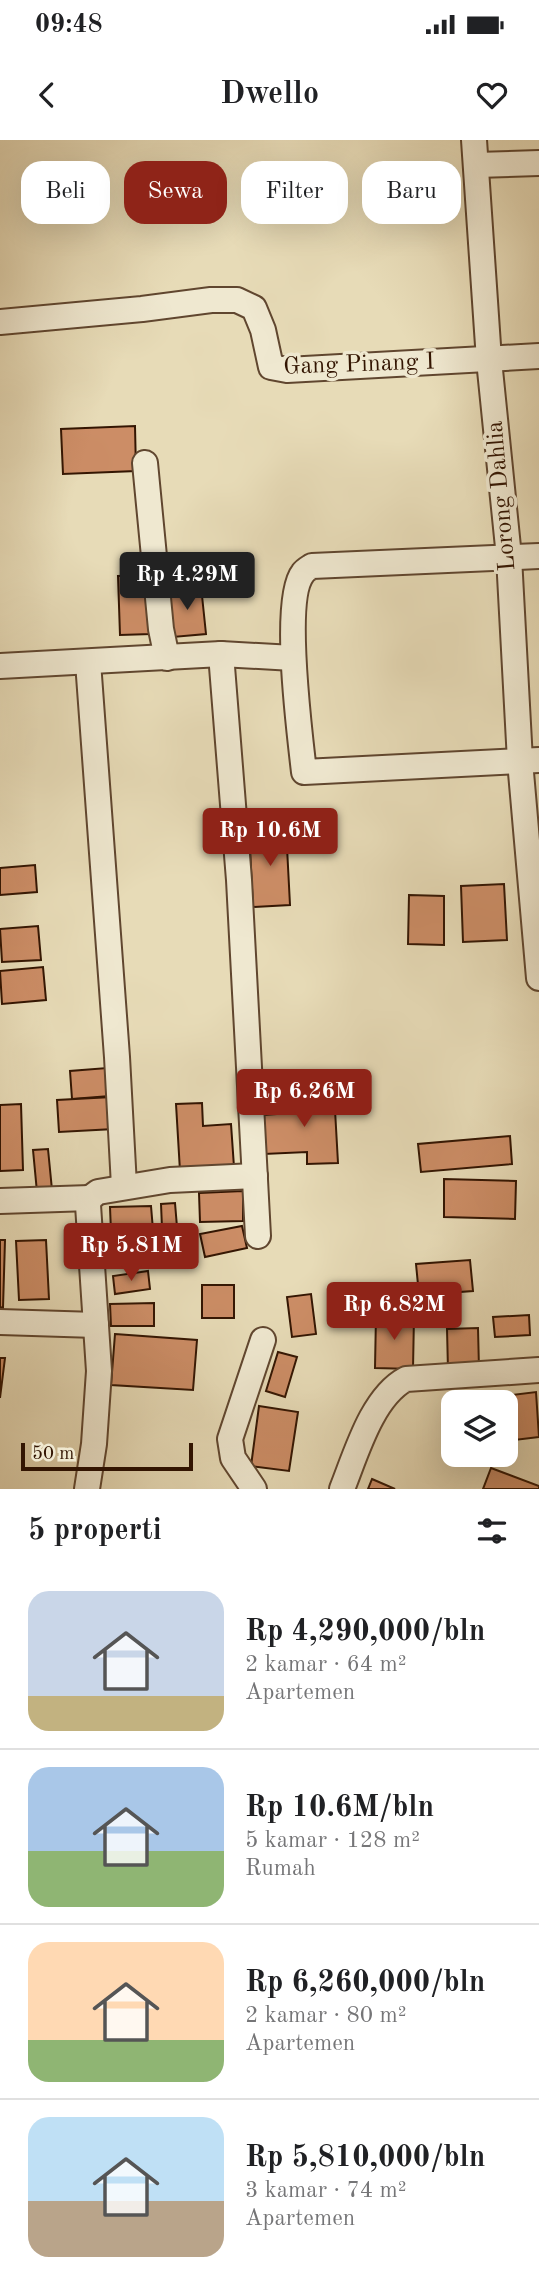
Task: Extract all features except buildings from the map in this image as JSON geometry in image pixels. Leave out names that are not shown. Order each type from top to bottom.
[{"type":"street","name":"Lorong Dahlia","points":[[474,140],[489,360],[529,760],[539,978]]},
{"type":"street","points":[[476,165],[539,163]]},
{"type":"street","name":"Gang Pinang I","points":[[0,322],[211,300],[237,300],[254,308],[263,330],[271,368],[287,370],[539,356]]},
{"type":"street","points":[[145,463],[160,619],[167,657]]},
{"type":"street","points":[[529,760],[304,772],[293,657],[296,591],[302,574],[312,566],[539,556]]},
{"type":"street","points":[[0,666],[221,654],[293,657]]},
{"type":"street","points":[[221,654],[239,880],[258,1236]]},
{"type":"street","points":[[88,662],[124,1186]]},
{"type":"street","points":[[0,1201],[90,1198],[98,1192],[124,1186],[170,1180],[255,1176]]},
{"type":"street","points":[[87,1489],[94,1444],[99,1371],[88,1205],[90,1198]]},
{"type":"street","points":[[0,1322],[96,1325]]},
{"type":"street","points":[[254,1489],[233,1458],[230,1439],[263,1340]]},
{"type":"street","points":[[342,1489],[374,1413],[394,1385],[407,1379],[539,1370]]}]
